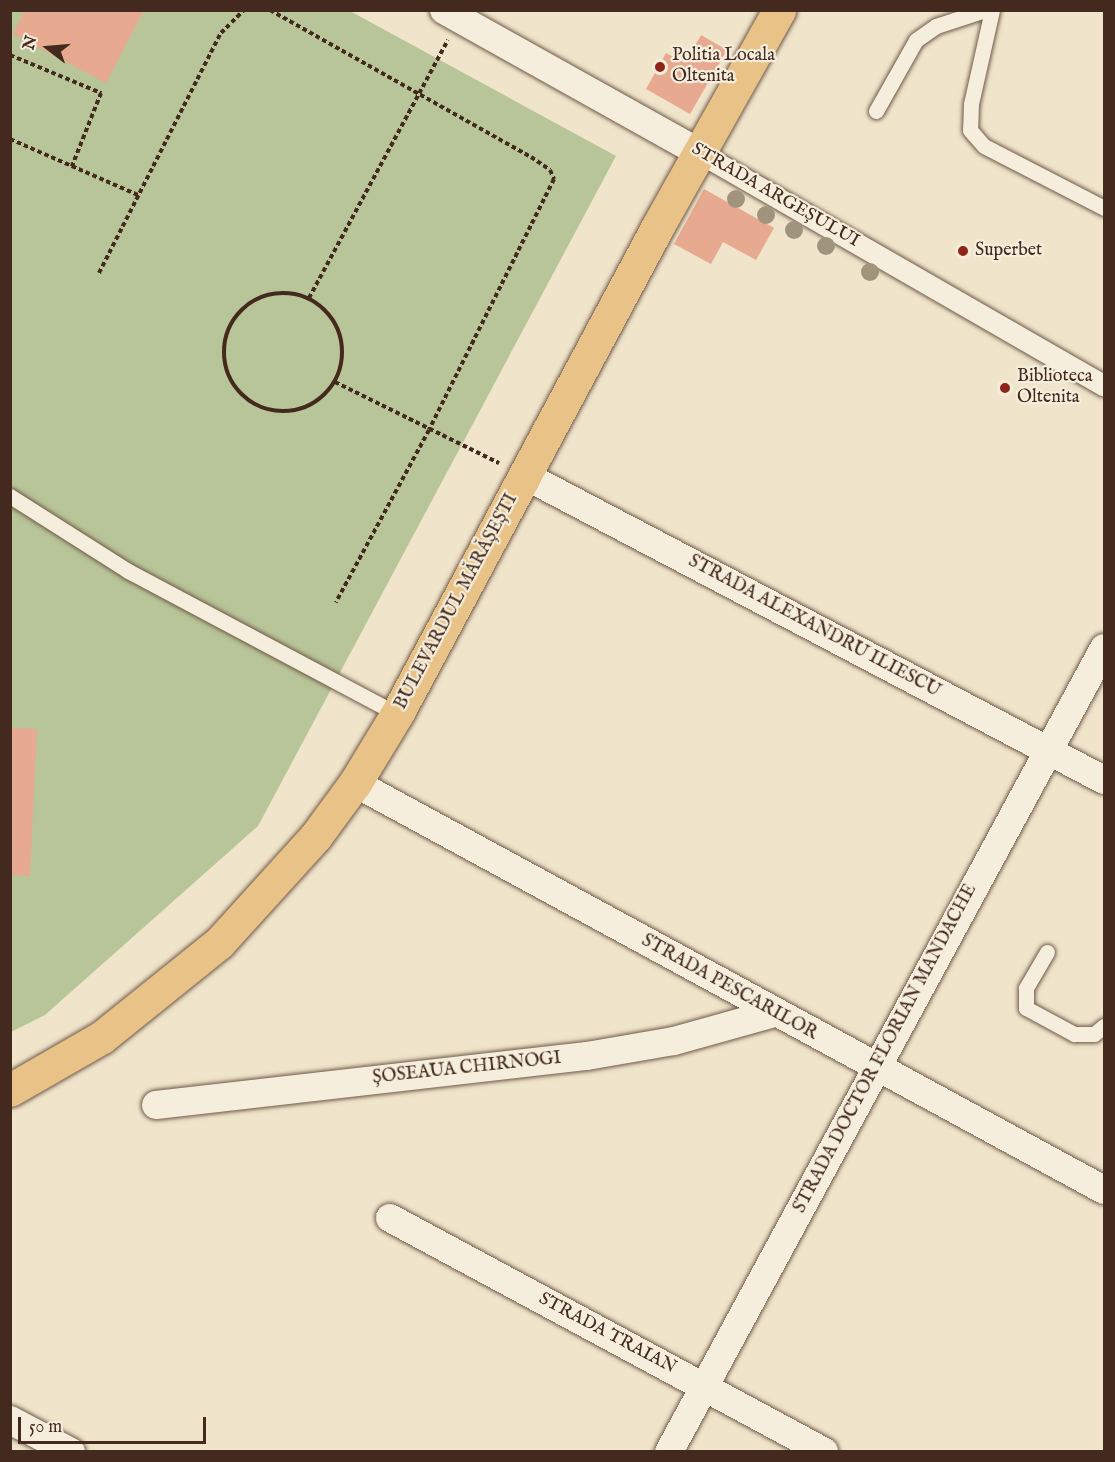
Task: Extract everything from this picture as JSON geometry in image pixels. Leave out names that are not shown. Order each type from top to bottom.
[{"type":"main road","name":"BULEVARDUL MĂRĂȘEȘTI","points":[[10,1090],[102,1037],[219,944],[303,852],[355,783],[397,714],[698,152],[779,10]]},
{"type":"street","name":"STRADA ARGEȘULUI","points":[[451,15],[698,152],[1104,385]]},
{"type":"street","name":"STRADA ALEXANDRU ILIESCU","points":[[524,475],[1104,780]]},
{"type":"street","name":"STRADA DOCTOR FLORIAN MANDACHE","points":[[669,1452],[1104,648]]},
{"type":"street","name":"STRADA PESCARILOR","points":[[355,783],[774,1013],[1104,1190]]},
{"type":"street","name":"ȘOSEAUA CHIRNOGI","points":[[156,1105],[587,1056],[674,1041],[774,1013]]},
{"type":"street","name":"STRADA TRAIAN","points":[[390,1218],[824,1452]]},
{"type":"street","points":[[10,1420],[70,1452]]},
{"type":"lane","points":[[876,111],[916,40],[936,26],[984,10]]},
{"type":"lane","points":[[992,10],[971,104],[970,130],[984,146],[1104,208]]},
{"type":"lane","points":[[10,496],[128,571],[397,714]]},
{"type":"lane","points":[[1047,952],[1026,988],[1026,1008],[1074,1034],[1094,1034],[1104,1026]]},
{"type":"path","points":[[99,273],[221,33],[244,10]]},
{"type":"path","points":[[270,10],[531,156],[550,170],[554,179],[429,429],[336,603]]},
{"type":"path","points":[[309,298],[419,94],[451,15]]},
{"type":"path","points":[[10,55],[101,93],[72,166]]},
{"type":"path","points":[[10,139],[138,195]]},
{"type":"path","points":[[289,292],[309,298],[328,312],[341,338],[341,368],[335,382],[314,403],[285,411],[256,405],[239,391],[227,372],[224,350],[228,328],[247,305],[274,293],[289,292]]},
{"type":"path","points":[[335,382],[524,475]]},
{"type":"green space","points":[[11,11],[350,11],[616,156],[258,826],[45,1015],[11,1032]]},
{"type":"building","points":[[25,10],[144,10],[106,83],[13,34]]},
{"type":"building","points":[[701,35],[727,50],[690,114],[646,89],[666,53],[685,63]]},
{"type":"building","points":[[704,189],[774,228],[756,260],[723,242],[711,264],[674,244]]},
{"type":"building","points":[[10,728],[37,729],[30,876],[10,875]]},
{"type":"place","name":"Politia Locala Oltenita","points":[[660,67]]},
{"type":"place","name":"Superbet","points":[[963,251]]},
{"type":"place","name":"Biblioteca Oltenita","points":[[1005,388]]}]
